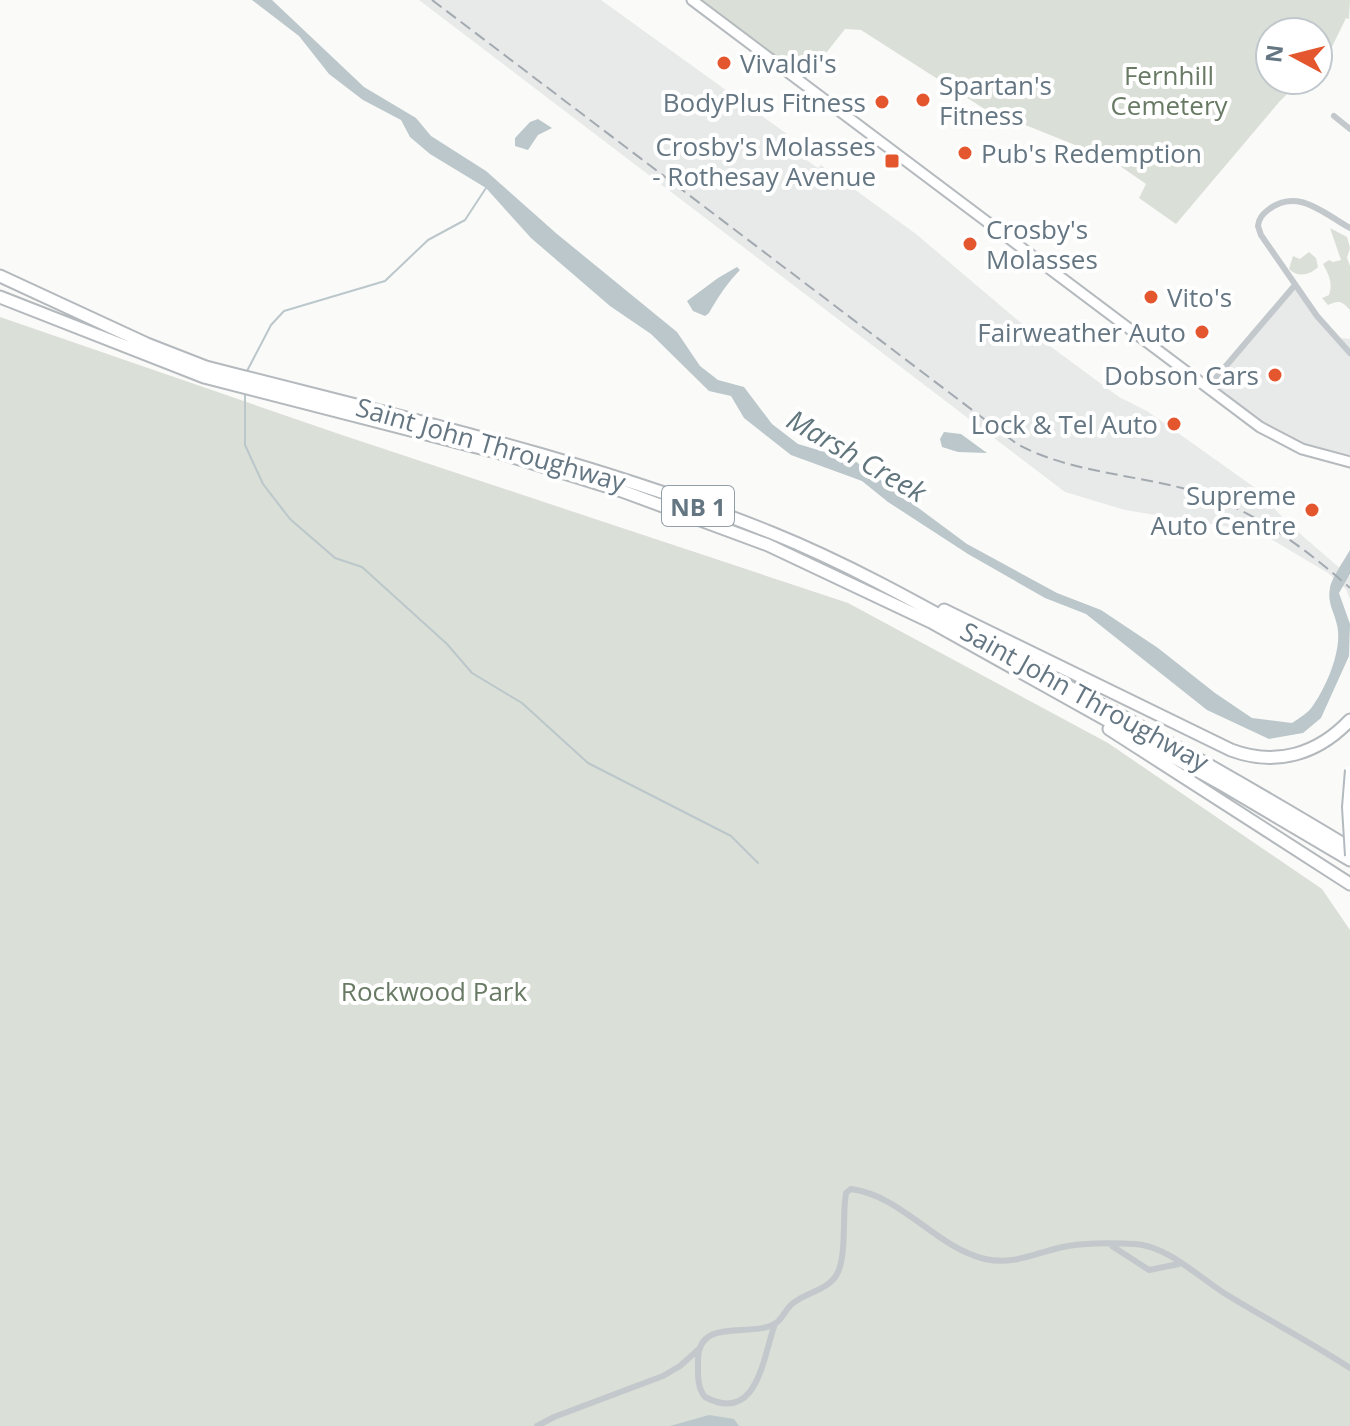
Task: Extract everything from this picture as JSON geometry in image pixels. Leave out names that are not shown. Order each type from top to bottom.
[{"type":"highway","name":"Saint John Throughway","points":[[0,276],[147,344],[206,367],[589,468],[772,533],[856,571],[1071,688],[1350,848]]},
{"type":"highway","name":"Saint John Throughway","points":[[0,297],[204,377],[500,453],[691,514],[768,545],[931,622],[1350,858]]},
{"type":"highway","points":[[856,571],[937,606],[1231,750],[1261,758],[1292,756],[1328,740],[1350,720]]},
{"type":"highway","points":[[1055,693],[1350,884]]},
{"type":"main road","points":[[692,0],[1270,433],[1302,449],[1350,462]]},
{"type":"main road","points":[[1350,770],[1347,807],[1350,858]]},
{"type":"street","points":[[1334,116],[1350,129]]},
{"type":"street","points":[[1350,228],[1294,199],[1281,200],[1258,221],[1260,233],[1288,275],[1317,316],[1350,353]]},
{"type":"street","points":[[1208,387],[1295,285]]},
{"type":"street","points":[[699,1349],[701,1392],[712,1401],[735,1402],[750,1393],[757,1383],[775,1324],[793,1303],[826,1286],[837,1275],[846,1193],[851,1189],[889,1202],[949,1244],[984,1259],[1011,1262],[1071,1246],[1143,1245],[1171,1256],[1179,1264],[1350,1368]]},
{"type":"street","points":[[1112,1246],[1149,1270],[1179,1264]]},
{"type":"street","points":[[537,1426],[663,1376],[680,1366],[707,1338],[775,1324]]},
{"type":"shaded area","points":[[252,0],[272,0],[364,87],[416,118],[431,136],[486,171],[557,234],[677,332],[700,366],[718,380],[744,387],[772,424],[798,444],[855,461],[967,544],[1057,593],[1101,610],[1252,718],[1292,723],[1308,712],[1317,699],[1328,679],[1338,645],[1330,588],[1350,550],[1350,574],[1339,593],[1350,624],[1349,656],[1321,718],[1303,733],[1269,739],[1207,710],[1086,614],[1045,598],[968,554],[888,502],[862,481],[791,455],[744,418],[731,396],[709,391],[651,334],[610,306],[531,238],[486,188],[430,154],[410,137],[401,120],[363,100],[329,74],[299,36]]},
{"type":"shaded area","points":[[419,0],[601,0],[787,134],[782,143],[818,168],[821,165],[916,234],[1035,335],[1119,397],[1147,411],[1254,487],[1290,525],[1350,577],[1350,599],[1346,589],[1328,573],[1259,532],[1125,510],[1065,492]]},
{"type":"shaded area","points":[[538,119],[552,128],[538,135],[528,150],[515,146],[515,138],[530,122]]},
{"type":"shaded area","points":[[737,267],[740,270],[709,313],[705,316],[693,311],[687,301]]},
{"type":"shaded area","points":[[1295,285],[1339,341],[1341,338],[1350,339],[1350,462],[1270,433],[1208,387]]},
{"type":"shaded area","points":[[944,432],[961,434],[987,453],[958,452],[942,447],[940,439]]},
{"type":"shaded area","points":[[709,1415],[734,1419],[739,1426],[670,1426]]},
{"type":"green space","name":"Fernhill Cemetery","points":[[693,0],[1350,0],[1349,19],[1346,18],[1334,43],[1334,16],[1254,16],[1254,96],[1285,96],[1176,224],[1139,198],[1146,184],[1110,159],[983,108],[861,30],[845,29],[803,82]]},
{"type":"green space","points":[[1330,228],[1347,237],[1350,248],[1347,258],[1350,266],[1350,310],[1340,302],[1328,305],[1322,298],[1329,295],[1331,287],[1323,264],[1329,260],[1341,260]]},
{"type":"green space","points":[[1309,252],[1316,258],[1318,267],[1315,270],[1300,274],[1289,269],[1293,256],[1300,259]]},
{"type":"green space","name":"Rockwood Park","points":[[0,317],[339,434],[848,603],[1108,743],[1322,889],[1350,930],[1350,1426],[0,1426]]},
{"type":"waterway","points":[[247,371],[271,325],[284,311],[385,281],[428,240],[465,220],[486,188]]},
{"type":"waterway","points":[[245,393],[245,445],[263,484],[290,519],[335,558],[362,567],[447,644],[472,673],[522,703],[588,763],[731,836],[758,863]]},
{"type":"railway","points":[[432,0],[1017,444],[1056,460],[1182,488],[1228,504],[1272,528],[1350,588]]},
{"type":"place","name":"Vivaldi's","points":[[724,63]]},
{"type":"place","name":"Spartan's Fitness","points":[[923,100]]},
{"type":"place","name":"BodyPlus Fitness","points":[[882,102]]},
{"type":"place","name":"Pub's Redemption","points":[[965,153]]},
{"type":"place","name":"Crosby's Molasses - Rothesay Avenue","points":[[892,161]]},
{"type":"place","name":"Crosby's Molasses","points":[[970,244]]},
{"type":"place","name":"Vito's","points":[[1151,297]]},
{"type":"place","name":"Fairweather Auto","points":[[1202,332]]},
{"type":"place","name":"Dobson Cars","points":[[1275,375]]},
{"type":"place","name":"Lock & Tel Auto","points":[[1174,424]]},
{"type":"place","name":"Supreme Auto Centre","points":[[1312,510]]},
{"type":"water label","name":"Marsh Creek","points":[[857,455]]}]
